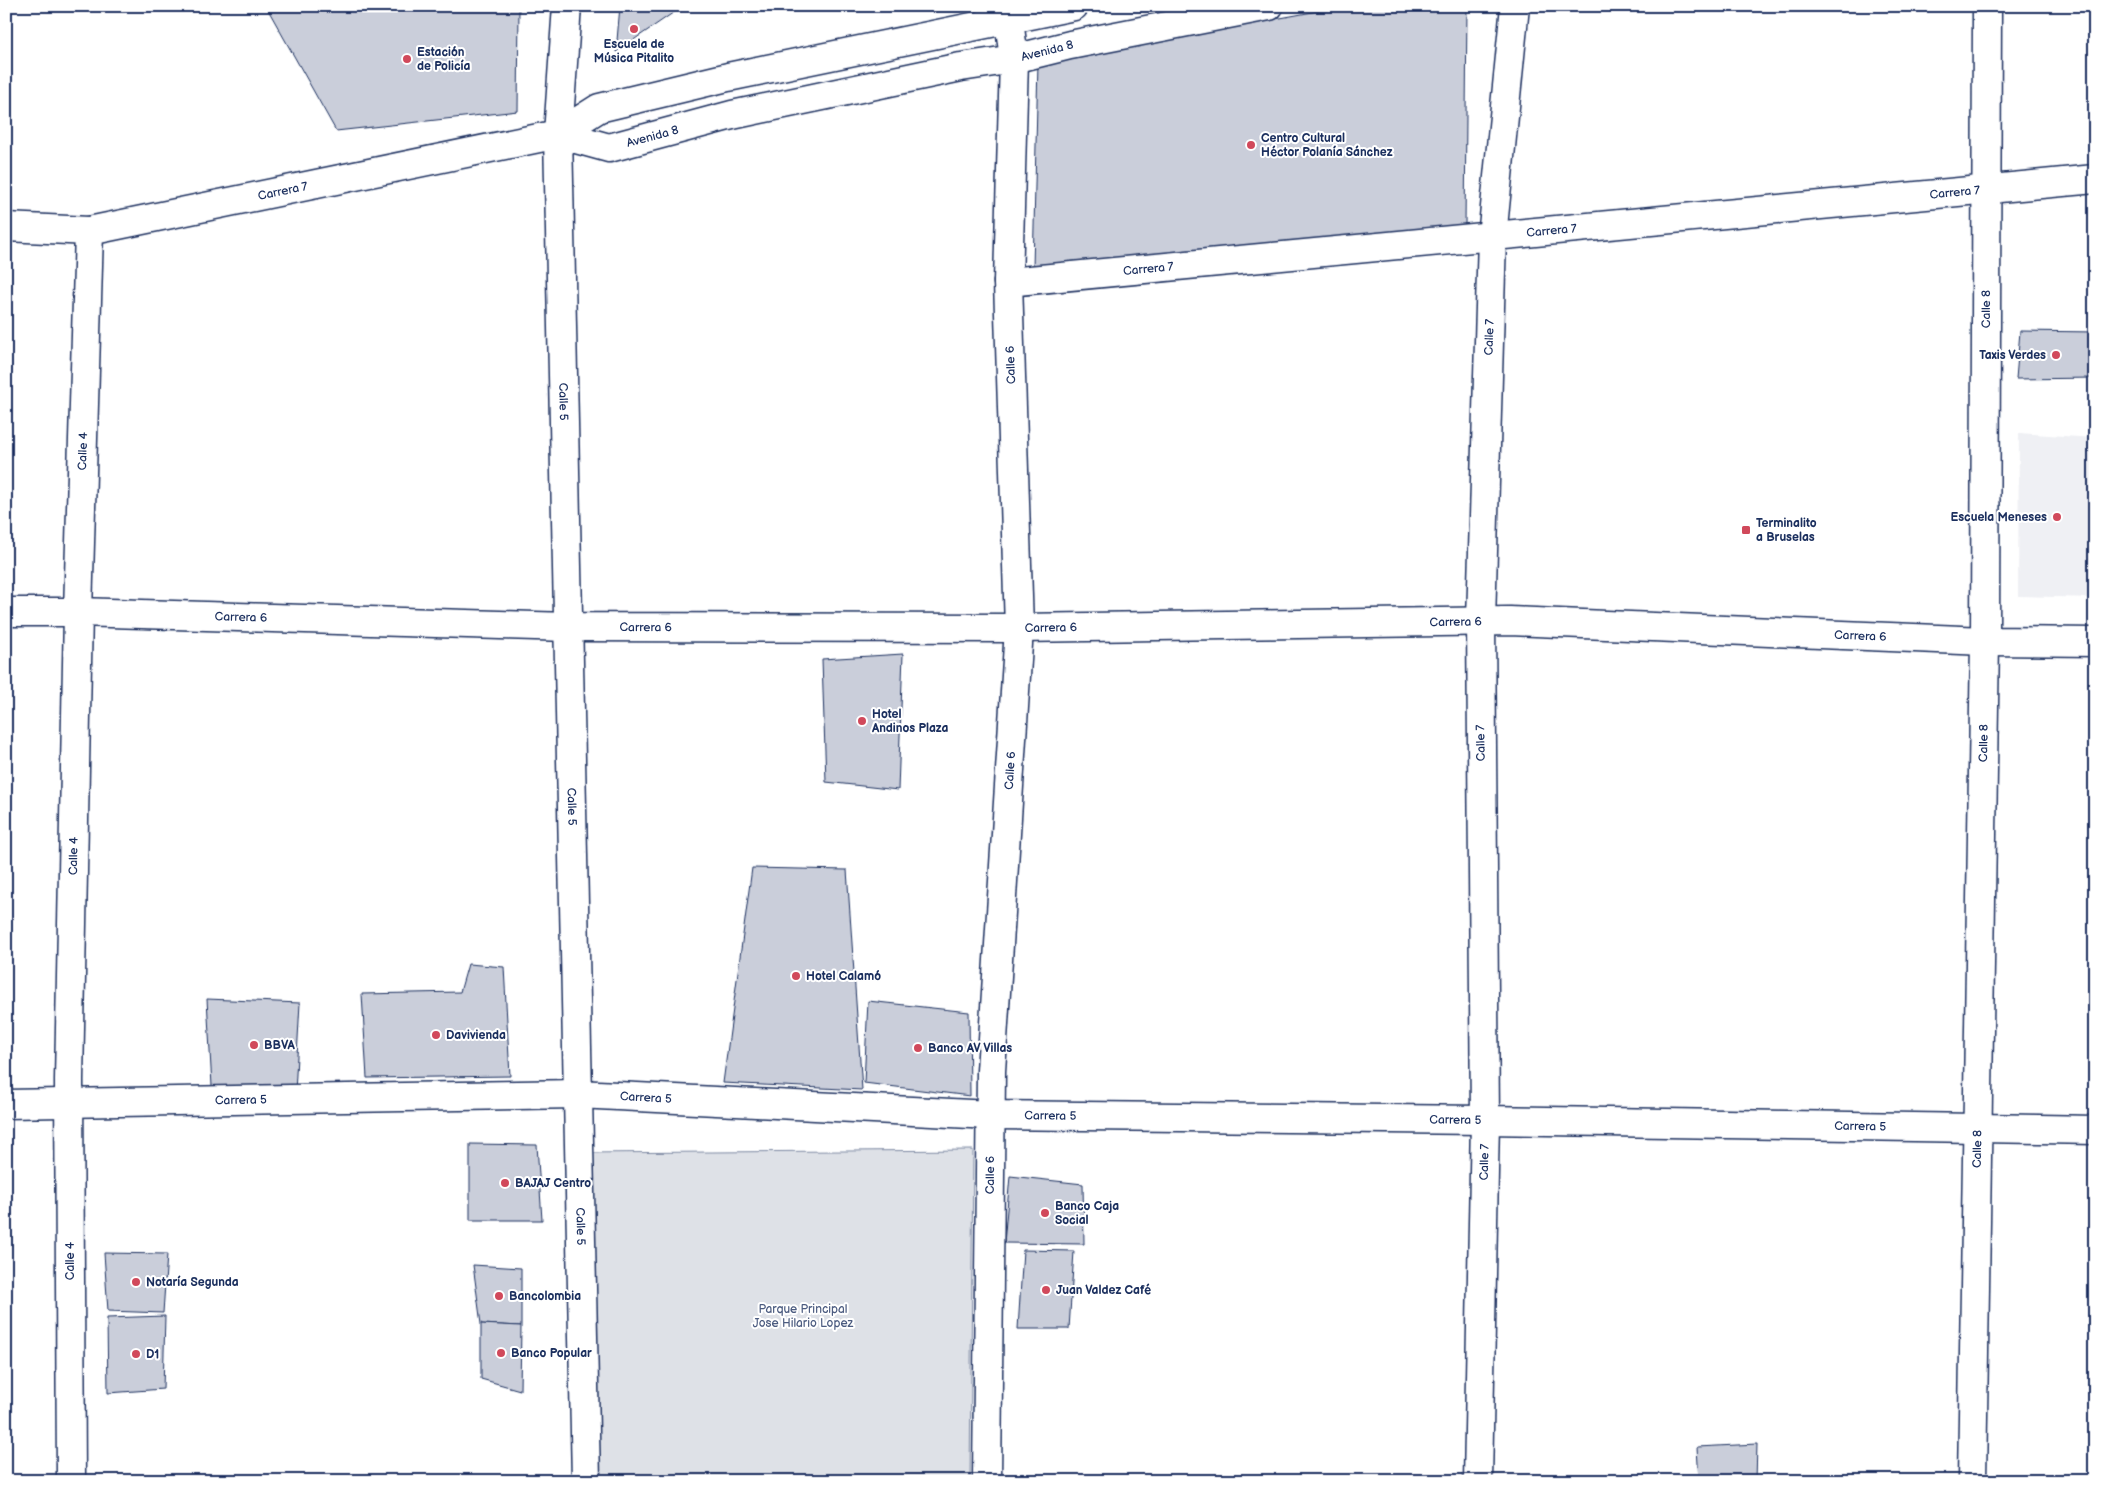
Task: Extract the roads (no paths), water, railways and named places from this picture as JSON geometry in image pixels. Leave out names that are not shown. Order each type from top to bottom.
[{"type":"street","name":"Calle 5","points":[[567,6],[558,134],[586,1481]]},
{"type":"street","points":[[558,134],[599,108],[728,77],[1074,6]]},
{"type":"street","name":"Avenida 8","points":[[558,134],[609,148],[732,115],[1269,6]]},
{"type":"street","name":"Calle 7","points":[[1478,1481],[1485,1120],[1481,621],[1492,237],[1515,6]]},
{"type":"street","name":"Calle 8","points":[[1972,1481],[1985,641],[1987,6]]},
{"type":"street","name":"Calle 6","points":[[987,1481],[990,1115],[1019,628],[1008,282],[1014,59],[1009,20]]},
{"type":"street","name":"Carrera 7","points":[[6,227],[89,231],[558,134]]},
{"type":"street","name":"Carrera 7","points":[[1008,282],[2095,179]]},
{"type":"street","name":"Calle 4","points":[[71,1481],[69,1104],[78,612],[89,231]]},
{"type":"street","name":"Carrera 6","points":[[6,612],[78,612],[568,627],[1019,628],[1481,621],[1985,641],[2095,642]]},
{"type":"street","name":"Carrera 5","points":[[6,1104],[578,1094],[990,1115],[1485,1120],[2095,1130]]},
{"type":"place","name":"Escuela de Música Pitalito","points":[[634,29]]},
{"type":"place","name":"Estación de Policía","points":[[407,59]]},
{"type":"place","name":"Centro Cultural Héctor Polanía Sánchez","points":[[1251,145]]},
{"type":"place","name":"Taxis Verdes","points":[[2056,355]]},
{"type":"place","name":"Escuela Meneses","points":[[2057,517]]},
{"type":"place","name":"Terminalito a Bruselas","points":[[1746,530]]},
{"type":"place","name":"Hotel Andinos Plaza","points":[[862,721]]},
{"type":"place","name":"Hotel Calamó","points":[[796,976]]},
{"type":"place","name":"Davivienda","points":[[436,1035]]},
{"type":"place","name":"BBVA","points":[[254,1045]]},
{"type":"place","name":"Banco AV Villas","points":[[918,1048]]},
{"type":"place","name":"BAJAJ Centro","points":[[505,1183]]},
{"type":"place","name":"Banco Caja Social","points":[[1045,1213]]},
{"type":"place","name":"Notaría Segunda","points":[[136,1282]]},
{"type":"place","name":"Juan Valdez Café","points":[[1046,1290]]},
{"type":"place","name":"Bancolombia","points":[[499,1296]]},
{"type":"place","name":"Banco Popular","points":[[501,1353]]},
{"type":"place","name":"D1","points":[[136,1354]]},
{"type":"park label","name":"Parque Principal Jose Hilario Lopez","points":[[803,1316]]}]
